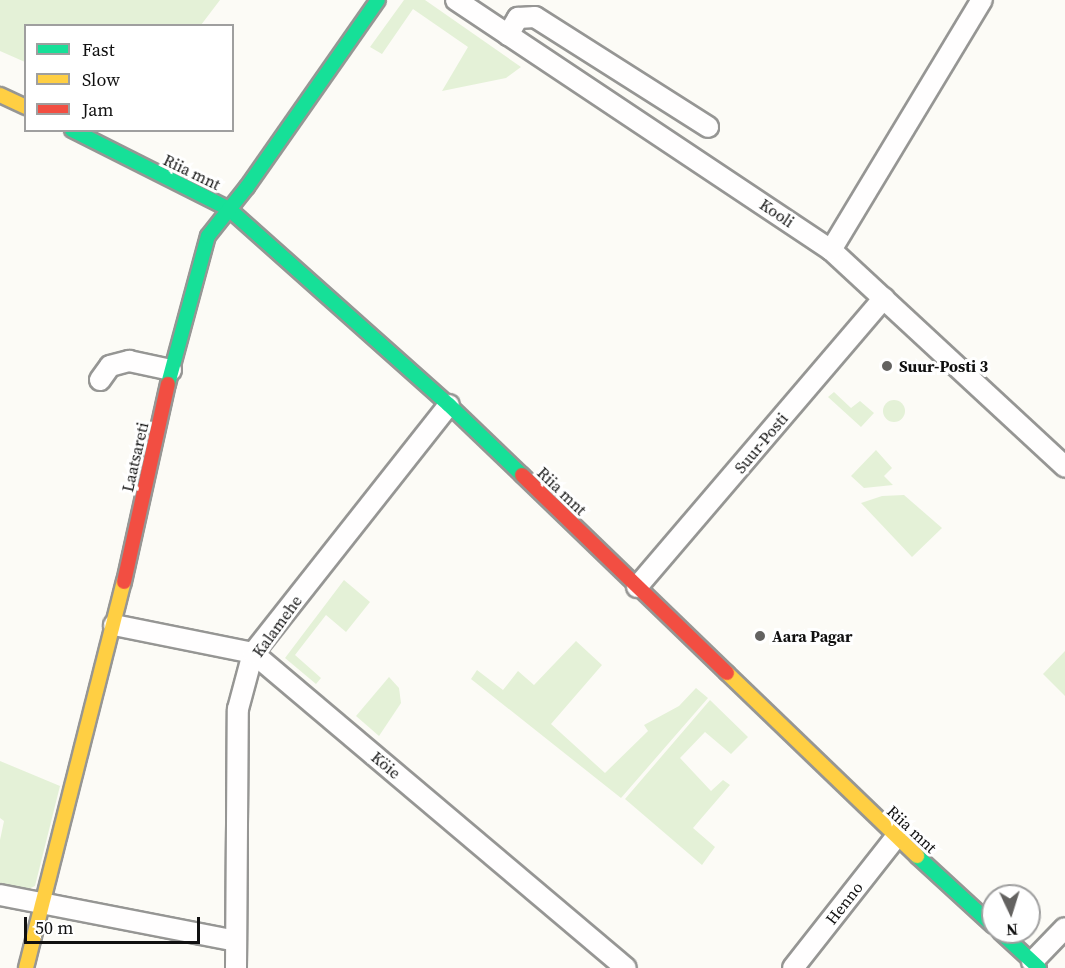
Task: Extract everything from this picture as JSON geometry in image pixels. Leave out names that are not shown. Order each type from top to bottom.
[{"type":"main road","name":"Laatsareti","points":[[26,968],[114,625],[171,370],[208,236],[378,0]]},
{"type":"main road","points":[[0,95],[24,107]]},
{"type":"main road","name":"Riia mnt","points":[[76,132],[229,209],[449,405],[896,837],[981,915]]},
{"type":"main road","points":[[1013,944],[1036,965]]},
{"type":"street","name":"Kooli","points":[[456,0],[831,250],[1065,467]]},
{"type":"street","points":[[831,250],[982,0]]},
{"type":"street","points":[[508,35],[518,18],[535,17],[708,127]]},
{"type":"street","name":"Suur-Posti","points":[[637,587],[884,298]]},
{"type":"street","points":[[100,380],[110,366],[129,361],[171,370]]},
{"type":"street","name":"Kalamehe","points":[[236,968],[238,709],[253,653],[449,405]]},
{"type":"street","name":"Köie","points":[[114,625],[253,653],[626,968]]},
{"type":"street","name":"Henno","points":[[793,968],[896,837]]},
{"type":"street","points":[[0,895],[43,906],[236,941]]},
{"type":"street","points":[[1036,965],[1065,928]]},
{"type":"green space","points":[[0,0],[220,0],[202,24],[24,24],[24,62],[0,51]]},
{"type":"green space","points":[[404,0],[425,0],[521,67],[506,78],[442,91],[468,47],[413,9],[382,54],[370,47]]},
{"type":"green space","points":[[834,392],[851,408],[860,401],[874,413],[861,427],[828,397]]},
{"type":"green space","points":[[894,400],[902,403],[905,411],[902,419],[894,422],[886,419],[883,411],[886,403]]},
{"type":"green space","points":[[876,450],[892,468],[884,476],[893,485],[864,488],[851,476]]},
{"type":"green space","points":[[904,495],[942,528],[912,557],[861,503],[882,496]]},
{"type":"green space","points":[[344,580],[370,602],[346,632],[326,615],[295,655],[321,678],[316,684],[285,658]]},
{"type":"green space","points":[[576,641],[602,665],[551,724],[605,773],[648,731],[644,725],[679,706],[696,688],[708,698],[621,798],[471,679],[477,670],[503,690],[518,671],[534,685]]},
{"type":"green space","points":[[1065,651],[1065,696],[1043,674]]},
{"type":"green space","points":[[389,677],[399,688],[401,703],[379,736],[356,716]]},
{"type":"green space","points":[[710,700],[748,737],[731,754],[705,732],[680,758],[711,791],[723,780],[730,785],[693,828],[715,847],[702,865],[625,799]]},
{"type":"green space","points":[[0,761],[60,786],[35,886],[24,891],[0,883],[0,840],[4,821],[0,818]]},
{"type":"traffic: fast","points":[[168,384],[208,236],[247,187],[378,0]]},
{"type":"traffic: fast","points":[[76,132],[229,209],[449,405],[522,475]]},
{"type":"traffic: fast","points":[[917,856],[981,915]]},
{"type":"traffic: fast","points":[[1013,944],[1039,968]]},
{"type":"traffic: slow","points":[[0,95],[24,106]]},
{"type":"traffic: slow","points":[[26,968],[124,582]]},
{"type":"traffic: slow","points":[[727,673],[917,856]]},
{"type":"traffic: jam","points":[[124,582],[168,384]]},
{"type":"traffic: jam","points":[[522,475],[727,673]]},
{"type":"place","name":"Suur-Posti 3","points":[[887,366]]},
{"type":"place","name":"Aara Pagar","points":[[760,636]]}]
